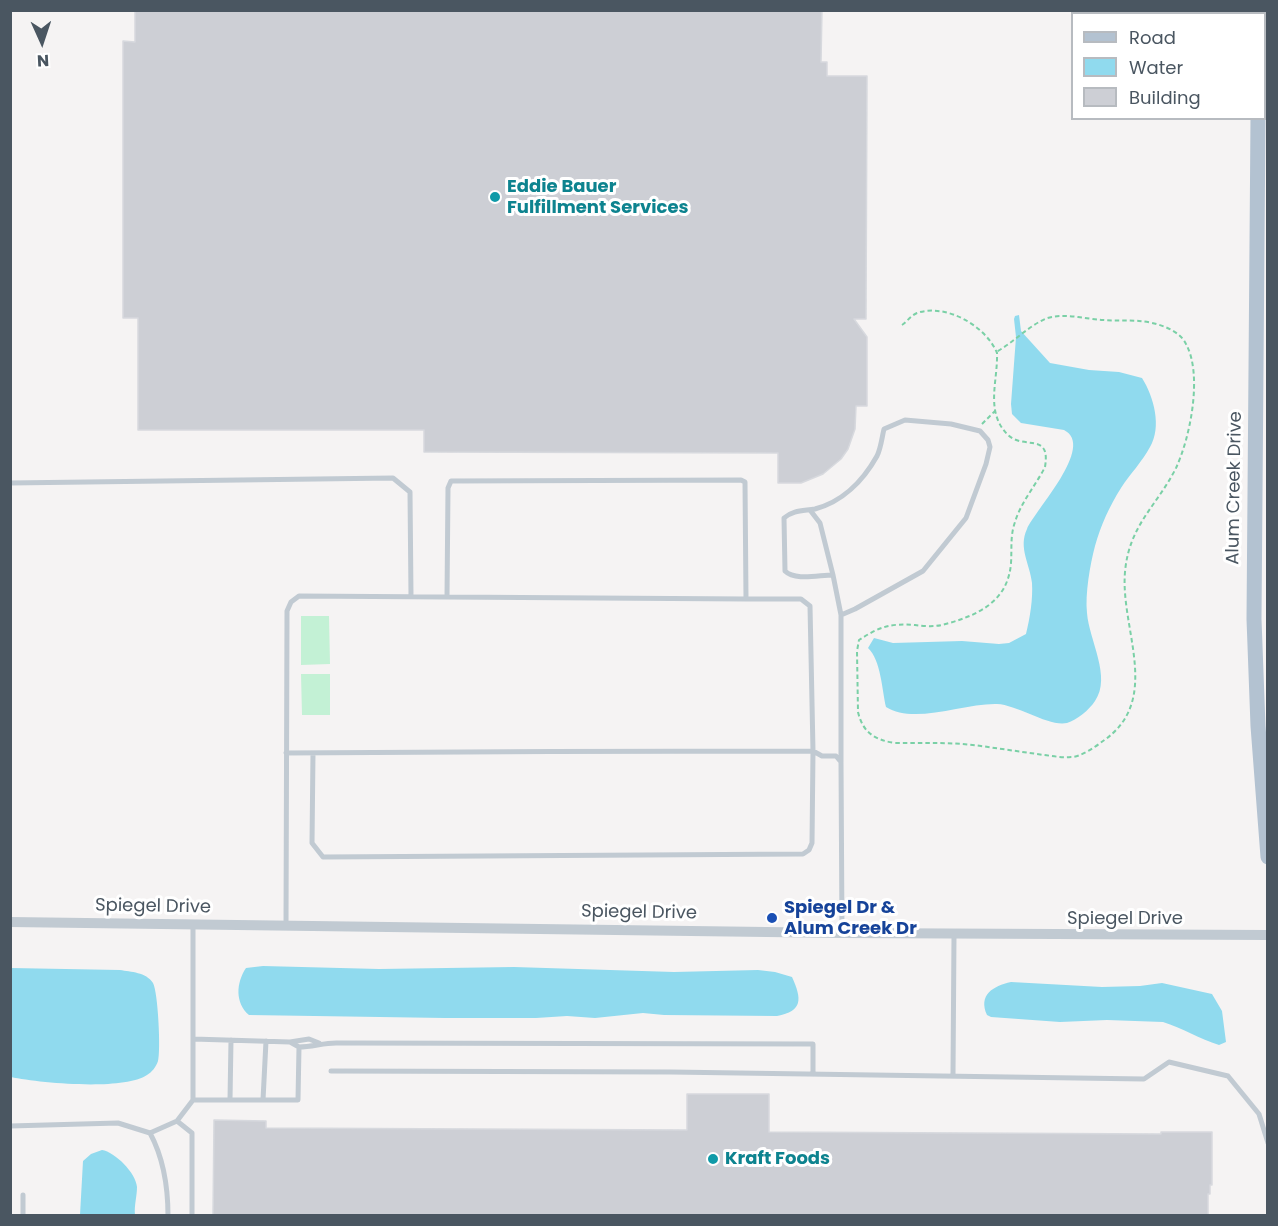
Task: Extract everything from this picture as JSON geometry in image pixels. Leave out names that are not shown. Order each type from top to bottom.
[{"type":"main road","name":"Alum Creek Drive","points":[[1258,120],[1254,618],[1268,857]]},
{"type":"street","name":"Spiegel Drive","points":[[10,922],[954,935],[1268,935]]},
{"type":"lane","points":[[833,575],[788,575],[785,571],[784,518],[790,513],[835,501],[859,482],[878,454],[884,429],[905,420],[951,424],[978,431],[988,440],[990,447],[986,464],[966,518],[923,571],[841,615]]},
{"type":"lane","points":[[10,483],[393,478],[410,492],[411,596]]},
{"type":"lane","points":[[447,597],[448,488],[451,481],[741,480],[745,482],[746,599]]},
{"type":"lane","points":[[809,509],[820,523],[841,615],[842,933]]},
{"type":"lane","points":[[286,925],[287,611],[291,602],[299,596],[801,599],[810,606],[812,843],[809,850],[803,854],[323,857],[312,843],[313,753]]},
{"type":"lane","points":[[286,753],[813,751],[822,756],[836,756],[841,762]]},
{"type":"lane","points":[[150,1133],[177,1121],[193,1100],[193,924]]},
{"type":"lane","points":[[952,1075],[954,935]]},
{"type":"lane","points":[[193,1039],[290,1042],[309,1039],[319,1043],[813,1044],[813,1074]]},
{"type":"lane","points":[[230,1100],[231,1040]]},
{"type":"lane","points":[[263,1100],[266,1041]]},
{"type":"lane","points":[[290,1042],[299,1047],[310,1047],[319,1043]]},
{"type":"lane","points":[[193,1100],[298,1100],[299,1047]]},
{"type":"lane","points":[[331,1071],[952,1075],[1144,1079],[1169,1062],[1228,1076],[1259,1114],[1268,1143]]},
{"type":"lane","points":[[177,1121],[192,1133],[192,1215]]},
{"type":"lane","points":[[10,1126],[118,1122],[150,1133],[160,1151],[168,1188],[168,1215]]},
{"type":"lane","points":[[22,1215],[23,1195]]},
{"type":"path","points":[[874,630],[859,640],[857,651],[858,712],[860,721],[868,734],[885,742],[960,743],[1074,758],[1113,734],[1128,716],[1134,696],[1136,676],[1124,597],[1127,555],[1131,539],[1175,468],[1181,454],[1193,404],[1194,376],[1186,343],[1176,333],[1144,321],[1060,315],[1045,319],[996,352]]},
{"type":"path","points":[[978,431],[983,422],[995,411]]},
{"type":"green space","points":[[301,616],[329,616],[330,664],[301,665]]},
{"type":"green space","points":[[301,674],[330,674],[330,715],[302,715]]},
{"type":"water","points":[[1019,315],[1021,331],[1050,363],[1089,370],[1119,372],[1142,378],[1155,412],[1154,439],[1109,509],[1097,538],[1091,562],[1087,588],[1087,613],[1100,670],[1100,691],[1086,711],[1067,723],[1051,722],[997,704],[925,714],[897,712],[886,707],[876,660],[868,648],[874,638],[893,643],[962,641],[999,644],[1009,643],[1026,634],[1032,589],[1024,549],[1025,536],[1032,520],[1060,478],[1073,450],[1072,438],[1064,430],[1021,423],[1012,414],[1016,337],[1014,319]]},
{"type":"water","points":[[263,966],[379,969],[514,967],[674,972],[758,970],[792,977],[799,998],[792,1011],[777,1016],[643,1013],[595,1018],[249,1015],[239,999],[240,980],[246,968]]},
{"type":"water","points":[[11,968],[120,970],[138,973],[150,979],[155,989],[158,1009],[159,1055],[155,1067],[147,1075],[120,1083],[60,1083],[11,1077]]},
{"type":"water","points":[[1011,982],[1102,987],[1162,983],[1212,994],[1222,1011],[1226,1042],[1219,1045],[1163,1022],[1107,1020],[1060,1022],[987,1015],[984,1002],[989,992]]},
{"type":"water","points":[[102,1150],[119,1159],[136,1181],[135,1215],[80,1215],[83,1161],[91,1154]]},
{"type":"building","name":"Eddie Bauer Fulfillment Services","points":[[135,10],[822,10],[821,62],[827,62],[827,76],[867,76],[866,319],[854,319],[867,337],[867,406],[856,406],[855,429],[848,449],[841,459],[823,474],[801,483],[778,483],[778,453],[424,452],[424,430],[138,430],[138,318],[123,318],[123,41],[135,42]]},
{"type":"building","name":"Kraft Foods","points":[[687,1094],[769,1094],[769,1132],[1161,1134],[1161,1132],[1212,1132],[1212,1185],[1210,1185],[1210,1194],[1208,1194],[1208,1215],[213,1215],[214,1120],[266,1121],[266,1128],[687,1130]]},
{"type":"place","name":"Eddie Bauer Fulfillment Services","points":[[495,197]]},
{"type":"place","name":"Spiegel Dr & Alum Creek Dr","points":[[772,918]]},
{"type":"place","name":"Kraft Foods","points":[[713,1159]]}]
